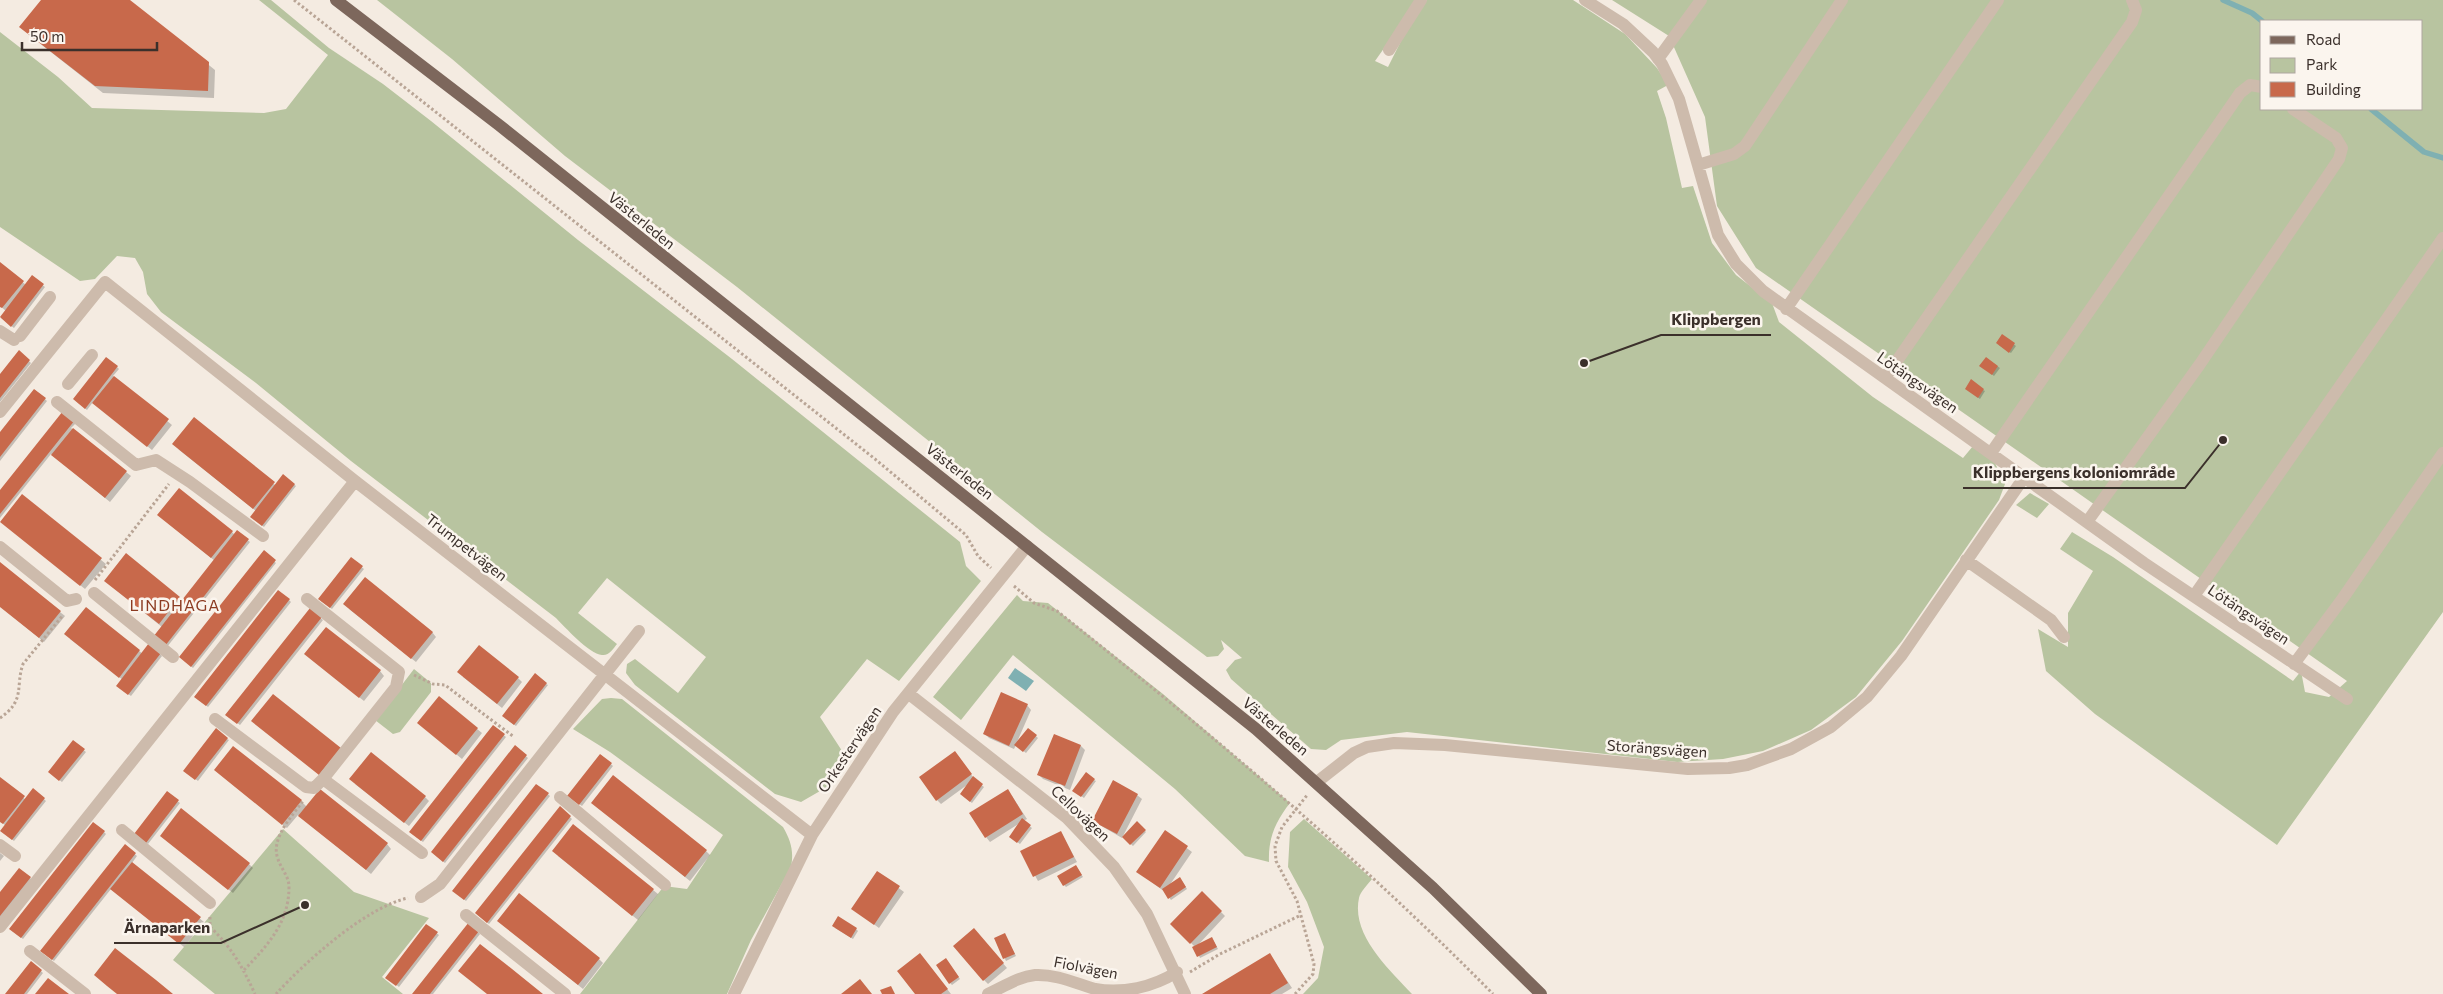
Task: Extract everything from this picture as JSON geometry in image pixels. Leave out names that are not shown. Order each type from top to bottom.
[{"type":"main road","name":"Västerleden","points":[[336,0],[499,125],[1184,671],[1317,782],[1433,888],[1541,994]]},
{"type":"street","points":[[1390,50],[1421,0]]},
{"type":"street","name":"Lötängsvägen","points":[[1585,0],[1622,24],[1658,59],[1679,99],[1718,235],[1725,250],[1748,277],[1786,309],[2025,476],[2087,522],[2347,699]]},
{"type":"street","points":[[1658,59],[1701,0]]},
{"type":"street","points":[[1698,165],[1734,154],[1745,146],[1842,0]]},
{"type":"street","points":[[1786,309],[1998,0]]},
{"type":"street","points":[[1885,378],[2132,22],[2136,10],[2132,0]]},
{"type":"street","points":[[1991,453],[2240,93],[2250,85],[2260,86]]},
{"type":"street","points":[[2087,522],[2200,364],[2339,159],[2342,148],[2336,138],[2295,110]]},
{"type":"street","points":[[2194,596],[2443,238]]},
{"type":"street","name":"Trumpetvägen","points":[[0,412],[105,282],[355,481],[812,835]]},
{"type":"street","points":[[0,331],[17,338],[50,297]]},
{"type":"street","points":[[68,384],[92,355]]},
{"type":"street","points":[[57,402],[136,465],[156,460],[263,536]]},
{"type":"street","points":[[2294,664],[2343,598],[2443,453]]},
{"type":"street","name":"Storängsvägen","points":[[1317,782],[1354,753],[1367,747],[1394,743],[1445,745],[1688,769],[1729,768],[1747,765],[1791,749],[1831,727],[1867,697],[1901,656],[2025,476]]},
{"type":"street","points":[[0,927],[355,481]]},
{"type":"street","name":"Orkestervägen","points":[[734,994],[812,835],[893,712],[1027,546]]},
{"type":"street","points":[[0,547],[67,601],[76,599]]},
{"type":"street","points":[[1966,560],[2051,620],[2064,637]]},
{"type":"street","points":[[92,589],[173,657]]},
{"type":"street","points":[[215,720],[306,788],[318,783],[396,687],[399,672],[306,599]]},
{"type":"street","points":[[421,896],[440,884],[639,631]]},
{"type":"street","name":"Cellovägen","points":[[908,694],[1045,800],[1079,830],[1114,867],[1147,914],[1177,972],[1185,994]]},
{"type":"street","points":[[318,783],[422,853]]},
{"type":"street","points":[[560,797],[665,885]]},
{"type":"street","points":[[122,830],[210,903]]},
{"type":"street","points":[[0,845],[16,856]]},
{"type":"street","points":[[466,916],[566,994]]},
{"type":"street","points":[[30,950],[85,994]]},
{"type":"street","name":"Fiolvägen","points":[[988,994],[1014,981],[1036,975],[1060,977],[1097,989],[1118,991],[1153,985],[1177,972]]},
{"type":"path","points":[[294,0],[875,459],[966,535],[982,561],[1015,588],[1034,603],[1057,611],[1180,709],[1297,809],[1420,922],[1493,994]]},
{"type":"path","points":[[92,589],[177,474]]},
{"type":"path","points":[[1009,594],[1015,588]]},
{"type":"path","points":[[0,718],[20,694],[20,673],[23,664],[76,599]]},
{"type":"path","points":[[399,672],[408,673],[433,684],[445,685],[514,737]]},
{"type":"path","points":[[1296,994],[1313,974],[1314,964],[1297,901],[1276,861],[1275,846],[1282,827],[1317,782]]},
{"type":"path","points":[[244,970],[272,940],[283,922],[289,887],[285,869],[278,860],[276,852],[281,831],[318,783]]},
{"type":"path","points":[[276,994],[321,951],[368,916],[395,902],[421,896]]},
{"type":"path","points":[[210,903],[210,927],[226,941],[244,970],[255,994]]},
{"type":"path","points":[[1177,972],[1191,972],[1220,954],[1300,915]]},
{"type":"green space","points":[[259,0],[271,0],[329,48],[383,84],[431,121],[578,240],[732,359],[960,542],[966,566],[981,581],[899,681],[867,659],[820,717],[846,757],[827,787],[801,802],[775,794],[635,685],[626,673],[627,664],[635,659],[678,693],[706,657],[607,578],[578,613],[617,644],[611,652],[604,655],[591,650],[556,618],[351,461],[256,383],[161,312],[147,294],[143,272],[135,258],[117,256],[95,279],[80,281],[0,227],[0,32],[58,77],[92,108],[264,113],[286,109],[328,55]]},
{"type":"green space","points":[[377,0],[1418,0],[1375,61],[1388,67],[1408,27],[1427,0],[1573,0],[1625,34],[1657,68],[1668,85],[1657,91],[1666,118],[1682,188],[1693,186],[1712,243],[1736,275],[1772,303],[1779,322],[1873,397],[1963,458],[1973,446],[1995,463],[2005,484],[1999,500],[1902,641],[1856,697],[1811,730],[1763,751],[1723,759],[1677,762],[1407,732],[1341,740],[1326,750],[1311,749],[1231,679],[1226,670],[1235,660],[1242,658],[1221,640],[1224,649],[1218,656],[1207,657],[1042,532],[737,287],[565,156],[452,59]]},
{"type":"green space","points":[[1612,0],[2443,0],[2443,612],[2277,845],[2095,714],[2046,671],[2038,629],[2068,647],[2068,613],[2093,571],[2060,549],[2072,532],[2113,557],[2293,681],[2301,671],[2305,692],[2329,697],[2347,681],[1756,268],[1717,206],[1705,117],[1669,36]]},
{"type":"green space","points":[[2030,493],[2049,504],[2037,518],[2016,505]]},
{"type":"green space","points":[[1017,595],[1023,601],[1048,603],[1163,694],[1290,803],[1280,817],[1271,838],[1269,862],[1245,856],[1175,789],[1013,655],[961,720],[933,697]]},
{"type":"green space","points":[[414,669],[431,683],[431,692],[400,732],[393,734],[375,720]]},
{"type":"green space","points":[[602,699],[622,699],[783,827],[788,837],[792,851],[791,867],[751,940],[727,994],[580,994],[664,886],[687,889],[723,835],[610,752],[573,729]]},
{"type":"green space","points":[[1304,819],[1372,879],[1359,898],[1358,912],[1361,925],[1366,938],[1374,950],[1412,994],[1303,994],[1318,978],[1324,947],[1307,902],[1288,867],[1290,832]]},
{"type":"green space","points":[[283,829],[354,892],[429,918],[382,977],[403,994],[215,994],[173,960]]},
{"type":"water","points":[[1015,668],[1034,681],[1026,691],[1008,678]]},
{"type":"building","points":[[41,0],[130,0],[209,62],[208,91],[95,86],[19,27]]},
{"type":"building","points":[[0,262],[24,281],[2,308],[0,307]]},
{"type":"building","points":[[32,275],[44,284],[11,327],[0,317]]},
{"type":"building","points":[[2002,334],[2015,343],[2009,353],[1996,343]]},
{"type":"building","points":[[19,350],[30,360],[0,398],[0,374]]},
{"type":"building","points":[[106,357],[118,366],[85,409],[73,399]]},
{"type":"building","points":[[1986,357],[1998,366],[1992,375],[1979,366]]},
{"type":"building","points":[[114,376],[169,419],[147,447],[92,403]]},
{"type":"building","points":[[1971,379],[1984,389],[1978,398],[1965,389]]},
{"type":"building","points":[[34,389],[46,398],[0,457],[0,432]]},
{"type":"building","points":[[63,411],[75,420],[0,514],[0,490]]},
{"type":"building","points":[[194,417],[275,482],[253,509],[172,444]]},
{"type":"building","points":[[73,428],[127,471],[105,498],[51,455]]},
{"type":"building","points":[[283,474],[295,484],[262,526],[250,517]]},
{"type":"building","points":[[179,488],[233,531],[211,558],[157,515]]},
{"type":"building","points":[[22,494],[102,558],[80,586],[0,522]]},
{"type":"building","points":[[237,530],[249,539],[165,646],[153,637]]},
{"type":"building","points":[[264,550],[276,560],[191,667],[179,657]]},
{"type":"building","points":[[126,553],[180,597],[159,624],[104,581]]},
{"type":"building","points":[[351,557],[363,566],[330,608],[318,599]]},
{"type":"building","points":[[0,562],[61,611],[39,638],[0,607]]},
{"type":"building","points":[[365,577],[433,632],[411,659],[343,604]]},
{"type":"building","points":[[278,590],[290,599],[206,706],[194,697]]},
{"type":"building","points":[[86,607],[140,650],[119,678],[64,634]]},
{"type":"building","points":[[310,608],[322,617],[237,724],[225,715]]},
{"type":"building","points":[[326,627],[381,670],[359,698],[304,654]]},
{"type":"building","points":[[149,643],[161,653],[128,695],[116,686]]},
{"type":"building","points":[[479,645],[519,677],[497,704],[457,672]]},
{"type":"building","points":[[535,673],[547,683],[514,725],[502,716]]},
{"type":"building","points":[[1001,692],[1028,704],[1009,746],[983,734]]},
{"type":"building","points":[[273,694],[341,748],[319,775],[251,721]]},
{"type":"building","points":[[439,696],[478,728],[456,755],[417,723]]},
{"type":"building","points":[[493,725],[505,734],[421,841],[409,832]]},
{"type":"building","points":[[216,728],[228,738],[195,780],[183,771]]},
{"type":"building","points":[[1028,728],[1037,735],[1023,752],[1014,745]]},
{"type":"building","points":[[1054,734],[1081,745],[1065,786],[1037,775]]},
{"type":"building","points":[[73,740],[85,749],[59,781],[48,772]]},
{"type":"building","points":[[515,745],[527,755],[443,862],[431,852]]},
{"type":"building","points":[[233,746],[302,800],[282,825],[214,770]]},
{"type":"building","points":[[955,751],[972,774],[936,801],[919,777]]},
{"type":"building","points":[[371,752],[426,796],[404,823],[349,779]]},
{"type":"building","points":[[600,754],[612,763],[579,805],[567,796]]},
{"type":"building","points":[[1086,772],[1095,779],[1081,797],[1072,791]]},
{"type":"building","points":[[613,775],[707,850],[685,877],[591,803]]},
{"type":"building","points":[[973,776],[983,784],[970,802],[960,794]]},
{"type":"building","points":[[0,777],[25,796],[3,824],[0,822]]},
{"type":"building","points":[[1113,780],[1138,794],[1117,834],[1092,821]]},
{"type":"building","points":[[536,784],[549,793],[464,900],[452,891]]},
{"type":"building","points":[[33,788],[45,798],[12,840],[0,831]]},
{"type":"building","points":[[320,789],[388,843],[366,870],[298,816]]},
{"type":"building","points":[[1008,789],[1023,814],[985,838],[969,813]]},
{"type":"building","points":[[167,791],[179,800],[146,843],[134,834]]},
{"type":"building","points":[[560,806],[571,816],[487,923],[475,913]]},
{"type":"building","points":[[181,808],[250,863],[228,890],[160,836]]},
{"type":"building","points":[[1022,818],[1031,825],[1017,843],[1009,837]]},
{"type":"building","points":[[1137,821],[1146,830],[1130,845],[1122,837]]},
{"type":"building","points":[[93,822],[105,831],[21,938],[9,929]]},
{"type":"building","points":[[573,824],[654,889],[632,916],[552,851]]},
{"type":"building","points":[[1165,830],[1188,846],[1160,888],[1136,872]]},
{"type":"building","points":[[1061,831],[1074,857],[1033,877],[1020,851]]},
{"type":"building","points":[[125,844],[136,853],[52,960],[40,951]]},
{"type":"building","points":[[132,862],[201,917],[179,944],[110,889]]},
{"type":"building","points":[[1076,865],[1082,875],[1063,886],[1057,876]]},
{"type":"building","points":[[19,868],[31,877],[0,916],[0,892]]},
{"type":"building","points":[[877,871],[900,886],[874,925],[851,909]]},
{"type":"building","points":[[1180,877],[1186,887],[1168,899],[1162,889]]},
{"type":"building","points":[[1202,891],[1222,911],[1190,944],[1170,924]]},
{"type":"building","points":[[519,893],[600,958],[578,985],[497,921]]},
{"type":"building","points":[[838,916],[857,928],[851,938],[832,926]]},
{"type":"building","points":[[469,922],[479,931],[430,994],[412,994]]},
{"type":"building","points":[[426,924],[438,932],[396,986],[385,978]]},
{"type":"building","points":[[974,928],[1004,963],[983,981],[953,946]]},
{"type":"building","points":[[1005,933],[1015,954],[1003,959],[994,938]]},
{"type":"building","points":[[1212,937],[1217,947],[1197,957],[1192,947]]},
{"type":"building","points":[[480,944],[543,994],[487,994],[458,971]]},
{"type":"building","points":[[115,948],[173,994],[117,994],[94,975]]},
{"type":"building","points":[[920,953],[948,989],[941,994],[915,994],[897,971]]},
{"type":"building","points":[[1270,953],[1288,983],[1270,994],[1202,994]]},
{"type":"building","points":[[946,958],[959,977],[949,984],[936,965]]},
{"type":"building","points":[[31,961],[42,970],[24,994],[5,994]]},
{"type":"building","points":[[48,978],[61,988],[69,994],[35,994]]},
{"type":"building","points":[[860,979],[872,994],[841,994]]},
{"type":"building","points":[[891,986],[895,994],[882,994],[880,990]]},
{"type":"waterway","points":[[2223,0],[2252,13],[2261,20]]},
{"type":"waterway","points":[[2372,110],[2424,152],[2443,158]]},
{"type":"place","name":"Klippbergen","points":[[1584,363]]},
{"type":"place","name":"Klippbergens koloniområde","points":[[2223,440]]},
{"type":"place","name":"Ärnaparken","points":[[305,905]]},
{"type":"district","name":"LINDHAGA","points":[[175,604]]}]
